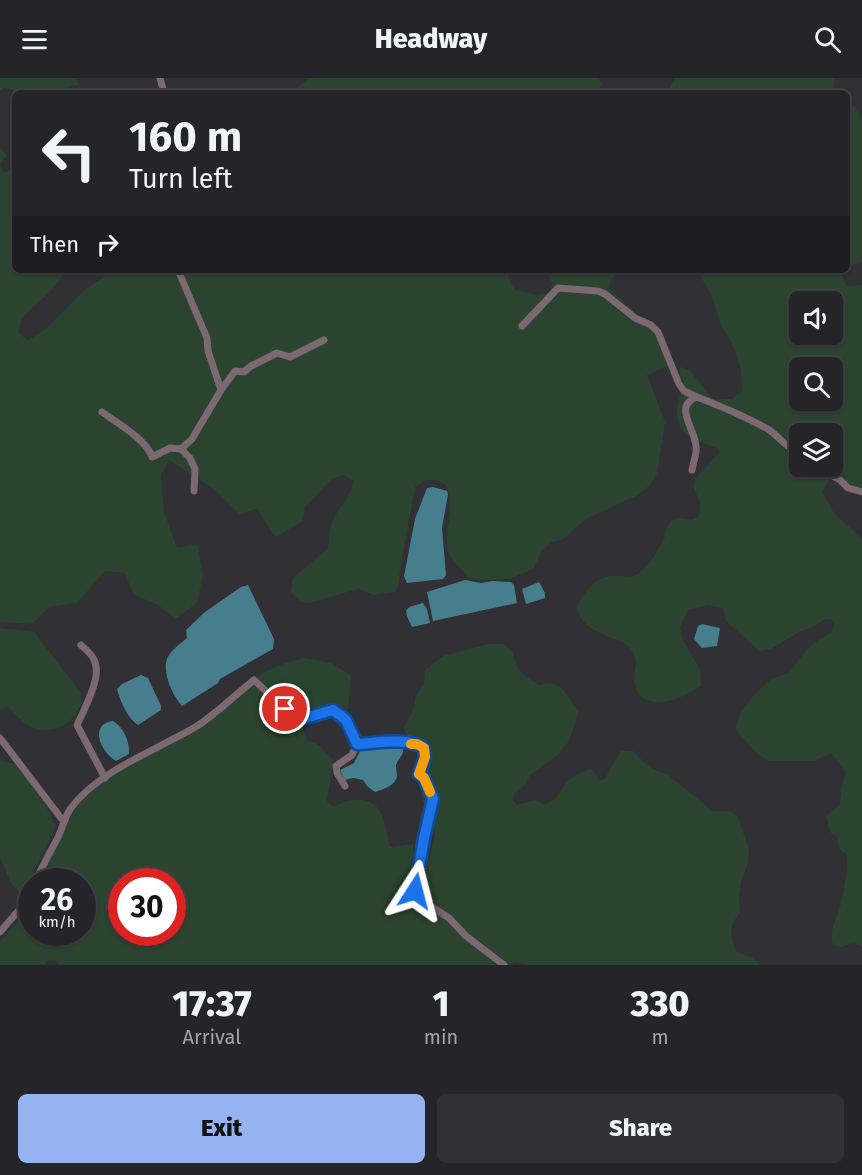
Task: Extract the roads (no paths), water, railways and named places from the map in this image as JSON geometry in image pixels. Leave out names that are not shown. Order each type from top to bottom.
[{"type":"street","points":[[179,273],[207,338],[208,351],[221,390]]},
{"type":"street","points":[[522,326],[558,288],[598,291],[606,294],[628,314],[651,325],[658,332],[684,391],[767,428],[789,446]]},
{"type":"street","points":[[181,449],[192,439],[235,371],[244,372],[277,353],[291,357],[324,340]]},
{"type":"street","points":[[692,471],[696,447],[685,415],[685,407],[697,397]]},
{"type":"street","points":[[102,412],[137,437],[150,450],[152,457],[170,448],[181,449],[190,458],[195,469],[194,491]]},
{"type":"street","points":[[834,477],[848,488],[862,492]]},
{"type":"street","points":[[81,645],[95,661],[96,672],[94,685],[77,725],[105,778]]},
{"type":"street","points":[[42,868],[75,803],[105,778],[153,748],[196,726],[254,680],[285,709],[305,718],[333,710],[346,720],[357,744]]},
{"type":"street","points":[[0,738],[64,822]]},
{"type":"street","points":[[357,744],[397,742],[417,744],[424,748],[425,757],[419,774],[424,778],[433,799],[415,891],[424,902],[449,918],[466,936],[504,965]]},
{"type":"street","points":[[345,786],[337,773],[336,766],[352,754],[357,744]]},
{"type":"street","points":[[0,932],[18,911]]},
{"type":"water","points":[[433,487],[447,491],[448,494],[442,528],[446,575],[443,579],[407,583],[404,576],[415,519],[427,488]]},
{"type":"water","points":[[465,580],[481,583],[511,582],[514,585],[517,603],[433,621],[427,592]]},
{"type":"water","points":[[539,582],[545,598],[526,604],[522,589]]},
{"type":"water","points":[[248,585],[274,639],[273,649],[220,679],[218,683],[182,706],[167,677],[167,659],[187,638],[186,630],[205,612],[241,587]]},
{"type":"water","points":[[423,603],[430,623],[412,627],[406,613],[407,610]]},
{"type":"water","points":[[702,624],[720,628],[717,646],[702,648],[694,639],[698,626]]},
{"type":"water","points":[[141,675],[148,678],[161,710],[138,725],[125,709],[117,689]]},
{"type":"water","points":[[113,721],[123,731],[129,750],[129,754],[116,761],[102,746],[99,733],[105,723]]},
{"type":"water","points":[[399,745],[403,747],[403,752],[396,765],[395,781],[389,786],[375,792],[363,780],[353,778],[345,780],[340,770],[354,763],[362,747]]}]
